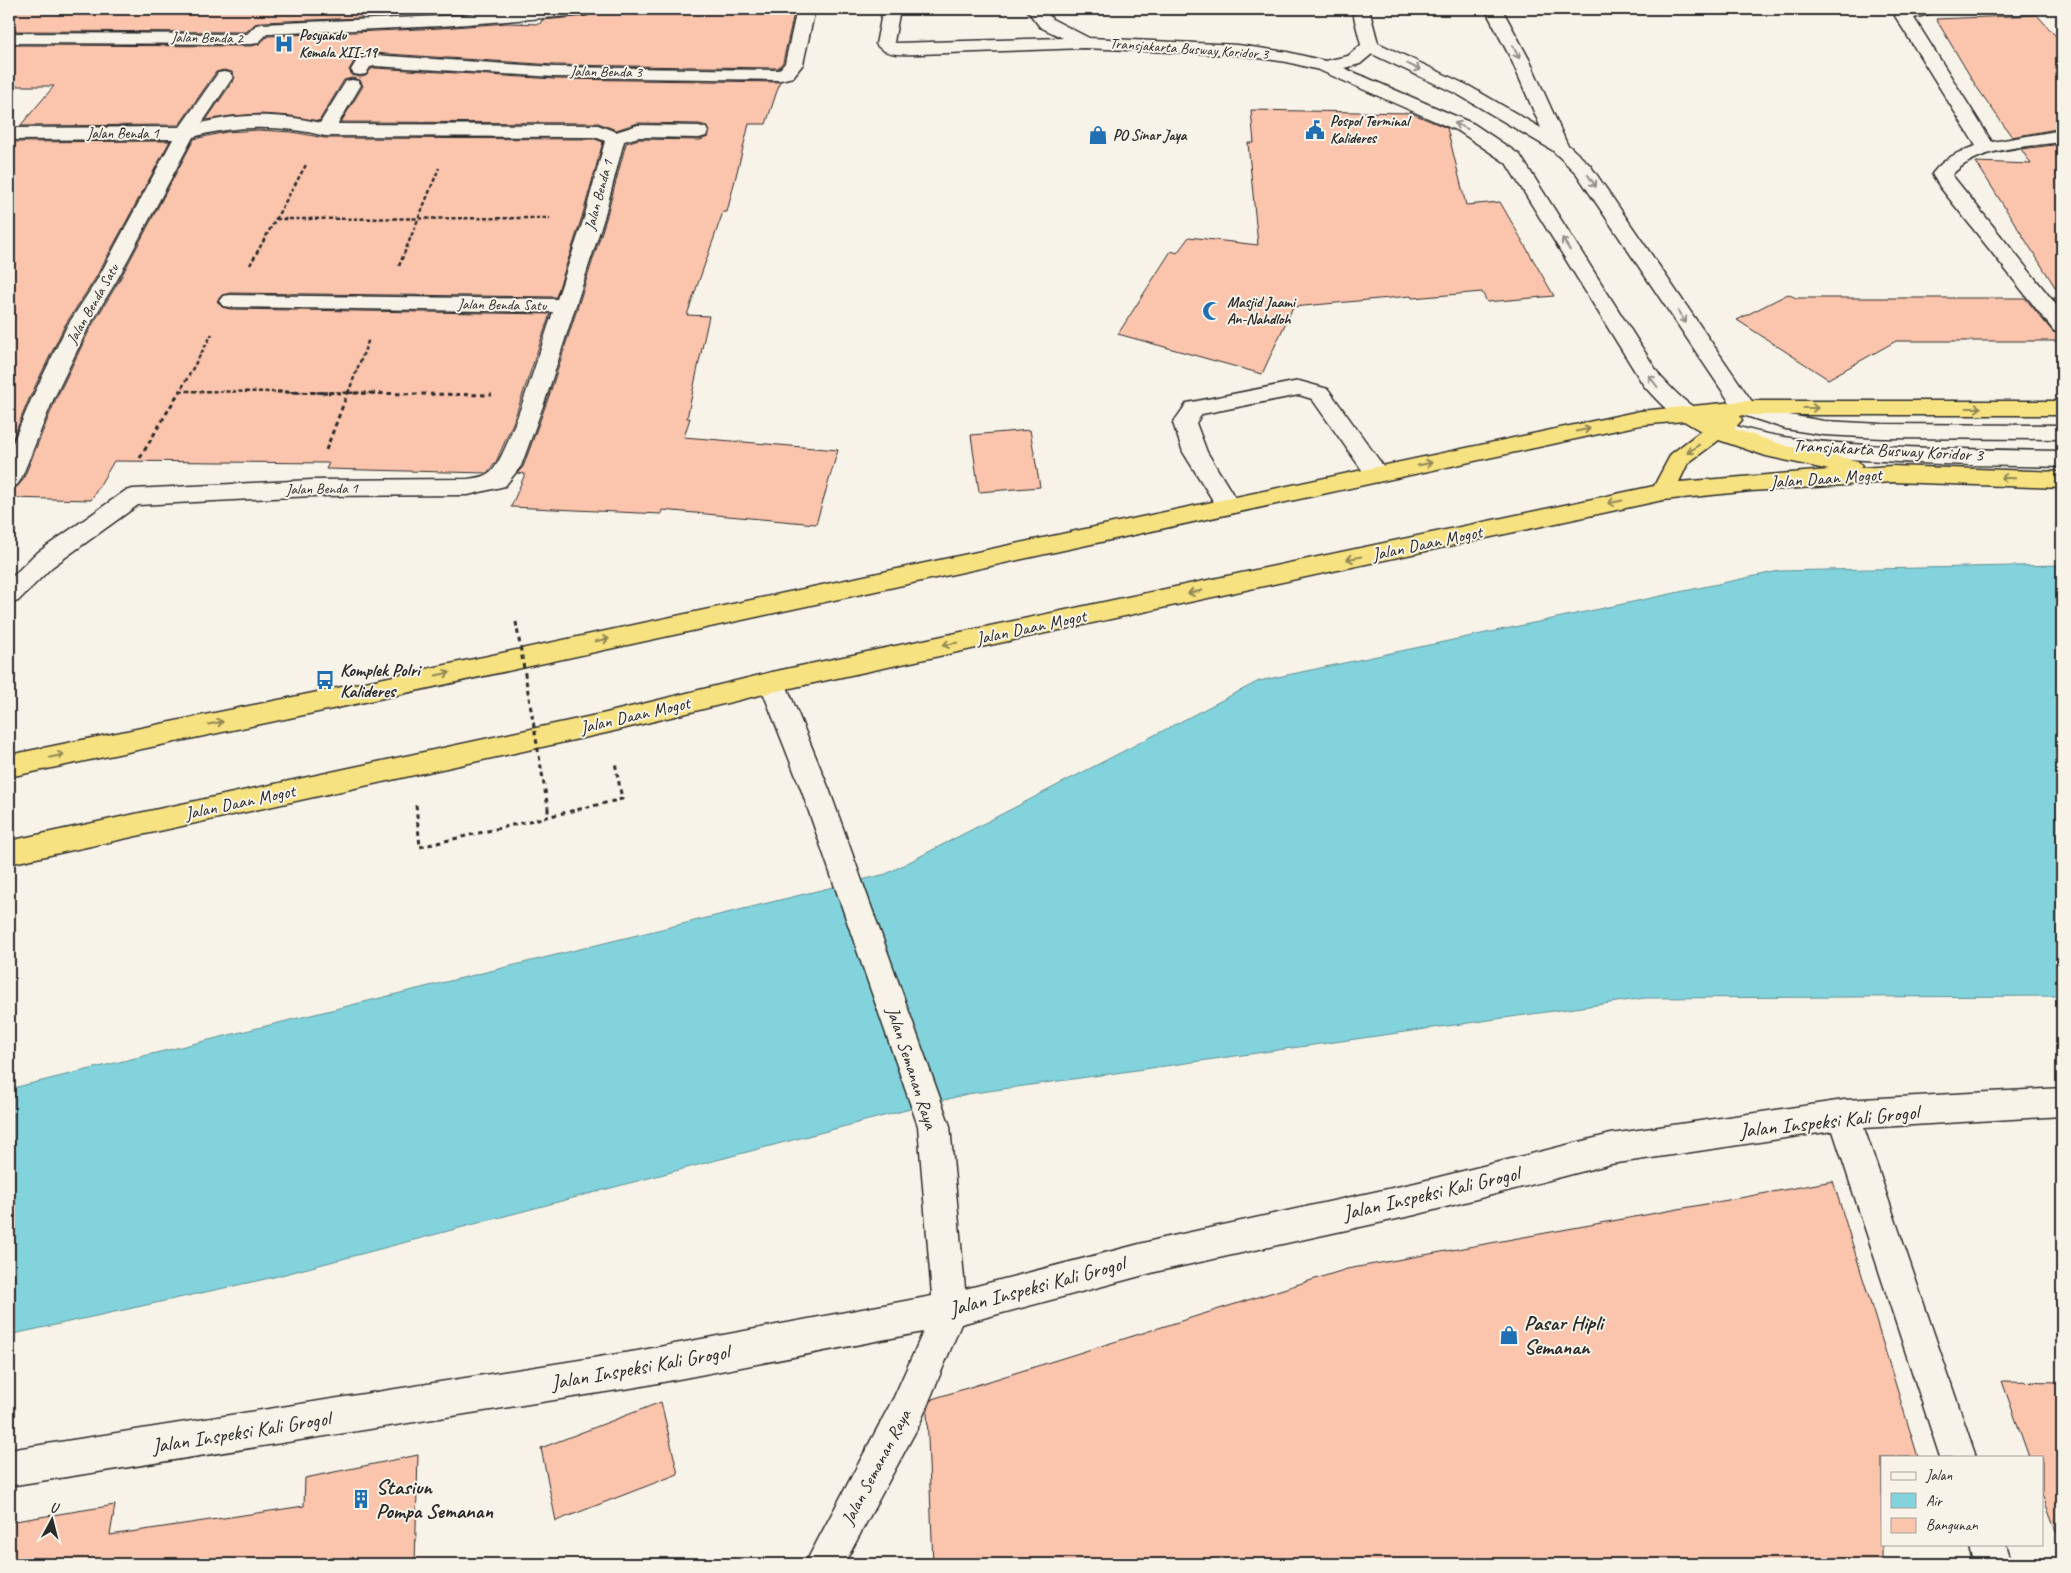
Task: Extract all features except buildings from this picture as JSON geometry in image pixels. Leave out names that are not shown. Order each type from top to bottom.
[{"type":"highway","points":[[1663,492],[1679,459],[1745,408]]},
{"type":"highway","points":[[9,766],[1640,418],[1745,408],[2062,408]]},
{"type":"highway","points":[[1689,414],[1749,443],[1828,463],[1892,474]]},
{"type":"highway","name":"Jalan Daan Mogot","points":[[9,853],[606,723],[772,682],[1663,492],[1752,483],[1892,474],[2062,480]]},
{"type":"street","points":[[262,29],[279,9]]},
{"type":"street","name":"Jalan Benda 3","points":[[325,130],[364,64],[373,60],[554,72],[781,75],[787,73],[794,64],[806,9]]},
{"type":"street","points":[[891,9],[885,44],[893,48],[920,49],[1084,43]]},
{"type":"street","name":"Transjakarta Busway Koridor 3","points":[[1035,9],[1046,24],[1084,43],[1238,50],[1287,57],[1324,66],[1354,60],[1370,46]]},
{"type":"street","points":[[1361,9],[1370,46],[1463,90],[1559,146],[1584,169],[1745,408]]},
{"type":"street","points":[[1494,9],[1520,59],[1559,146]]},
{"type":"street","points":[[1926,9],[1904,16],[1986,147]]},
{"type":"street","name":"Jalan Benda 2","points":[[9,38],[252,39],[262,29],[442,21],[582,10]]},
{"type":"street","points":[[1324,66],[1467,128],[1513,159],[1652,381],[1665,396],[1689,414]]},
{"type":"street","name":"Jalan Benda Satu","points":[[9,479],[42,400],[78,326],[107,280],[186,133],[224,77]]},
{"type":"street","name":"Jalan Benda 1","points":[[9,134],[186,133],[220,124],[262,122],[296,123],[325,130],[598,131],[615,138],[594,218],[536,395],[510,466],[497,480],[468,487],[312,488],[133,497]]},
{"type":"street","points":[[615,138],[638,131],[699,132]]},
{"type":"street","points":[[2062,136],[1986,147],[1946,167],[1942,174],[1947,183],[2062,326]]},
{"type":"street","name":"Jalan Benda Satu","points":[[230,301],[565,306]]},
{"type":"street","points":[[1228,506],[1195,452],[1184,423],[1195,408],[1299,388],[1320,394],[1377,474]]},
{"type":"street","name":"Transjakarta Busway Koridor 3","points":[[1745,408],[1786,422],[1824,428],[2062,432]]},
{"type":"street","name":"Transjakarta Busway Koridor 3","points":[[1720,429],[1759,440],[1832,450],[1902,455],[2062,459]]},
{"type":"street","points":[[9,595],[42,561],[133,497]]},
{"type":"street","name":"Jalan Semanan Raya","points":[[772,682],[815,789],[934,1126],[950,1310],[908,1410],[824,1564]]},
{"type":"street","name":"Jalan Inspeksi Kali Grogol","points":[[9,1468],[637,1369],[950,1310],[1159,1255],[1415,1199],[1611,1149],[1844,1115],[2062,1102]]},
{"type":"street","points":[[1844,1115],[1958,1456]]},
{"type":"street","points":[[1988,1546],[1993,1564]]},
{"type":"path","points":[[133,497],[122,489],[124,485],[180,392],[325,130]]},
{"type":"path","points":[[312,488],[346,393],[455,130]]},
{"type":"path","points":[[276,219],[594,218]]},
{"type":"path","points":[[180,392],[536,395]]},
{"type":"path","points":[[516,622],[548,816]]},
{"type":"path","points":[[420,847],[622,798]]},
{"type":"water","points":[[2062,565],[2062,996],[1645,998],[967,1094],[270,1278],[9,1335],[9,1089],[886,874],[1259,681],[1779,571]]},
{"type":"place","name":"Posyandu Kemala XII-19","points":[[284,44]]},
{"type":"place","name":"Pospol Terminal Kalideres","points":[[1315,130]]},
{"type":"place","name":"PO Sinar Jaya","points":[[1098,135]]},
{"type":"place","name":"Masjid Jaami An-Nahdloh","points":[[1212,311]]},
{"type":"place","name":"Komplek Polri Kalideres","points":[[325,680]]},
{"type":"place","name":"Pasar Hipli Semanan","points":[[1509,1335]]},
{"type":"place","name":"Stasiun Pompa Semanan","points":[[361,1499]]}]
